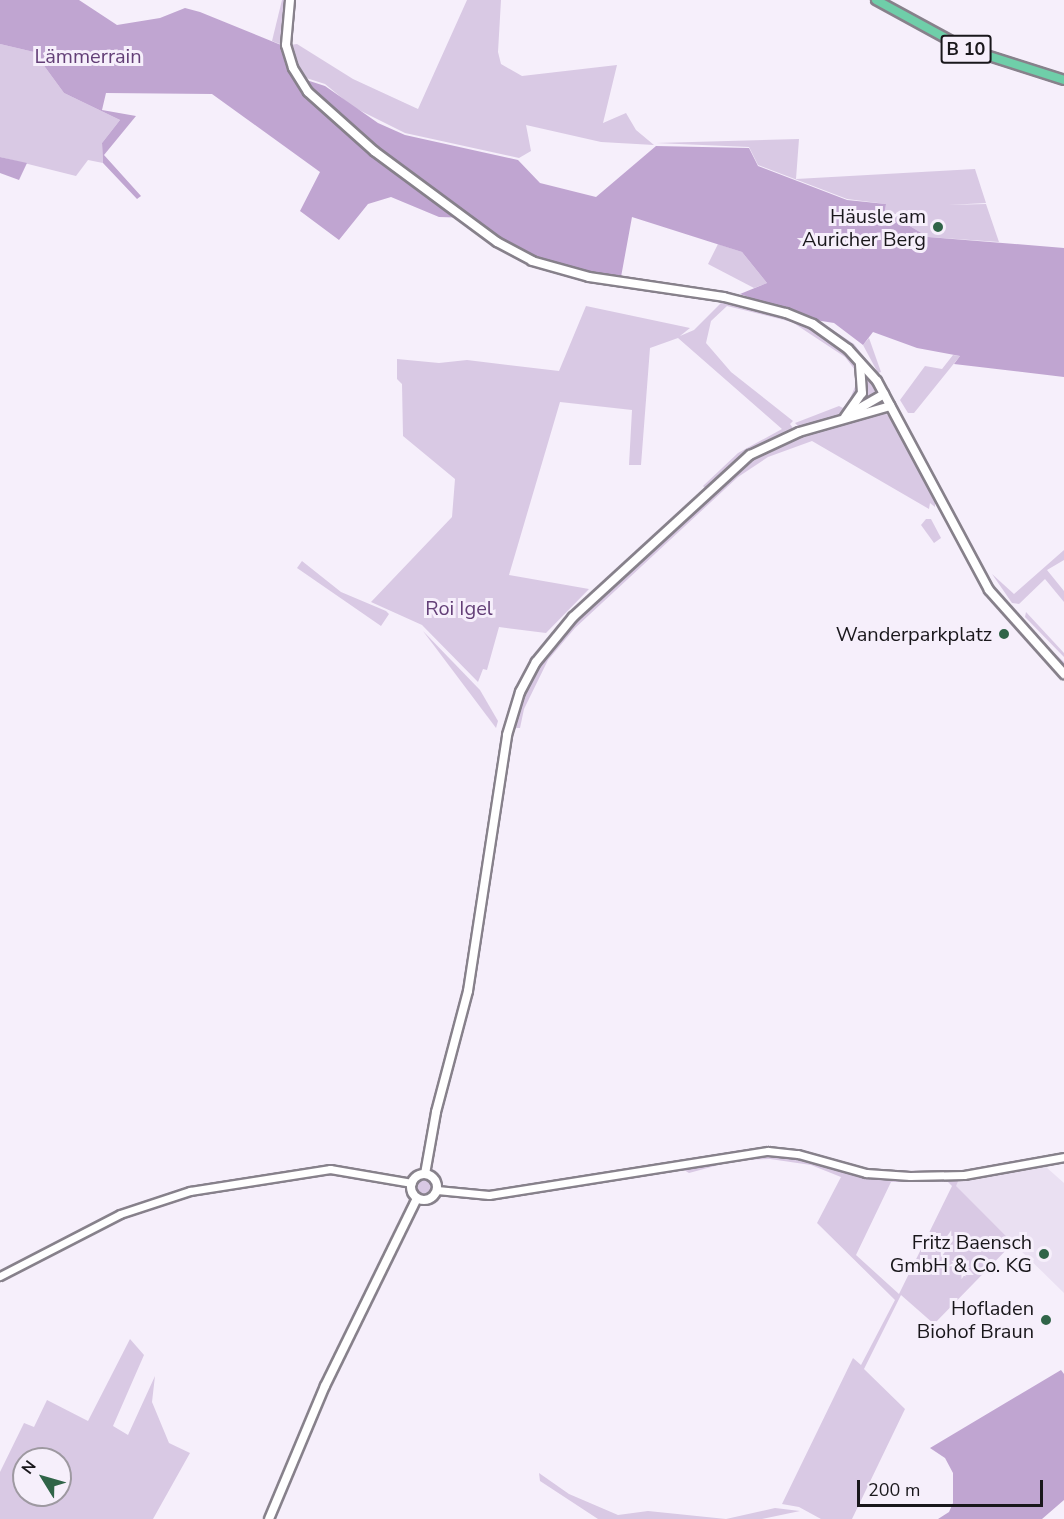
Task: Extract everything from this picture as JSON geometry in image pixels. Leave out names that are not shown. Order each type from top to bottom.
[{"type":"main road","points":[[290,0],[285,25],[288,52],[308,92],[374,151],[504,247],[532,261],[589,277],[724,297],[786,313],[813,324],[856,357],[884,394],[988,590],[1064,674]]},
{"type":"main road","name":"B 10","points":[[876,0],[964,48],[1064,80]]},
{"type":"main road","points":[[845,417],[863,388],[862,369],[856,357]]},
{"type":"main road","points":[[845,417],[884,394]]},
{"type":"main road","points":[[269,1519],[329,1378],[417,1198],[412,1184],[425,1174],[436,1112],[468,991],[507,735],[528,676],[565,626],[735,466],[780,439],[845,417],[890,406]]},
{"type":"main road","points":[[417,1198],[427,1200],[437,1190],[435,1179],[425,1174]]},
{"type":"street","points":[[437,1190],[466,1195],[498,1193],[768,1151],[798,1154],[866,1173],[935,1176],[1064,1157]]},
{"type":"street","points":[[0,1276],[110,1219],[189,1191],[330,1169],[412,1184]]},
{"type":"shaded area","points":[[1046,1167],[1064,1183],[1064,1293],[955,1186],[960,1177]]},
{"type":"green space","name":"Lämmerrain","points":[[0,0],[79,0],[117,25],[160,18],[185,8],[200,12],[281,45],[291,75],[325,86],[378,123],[405,135],[518,160],[540,183],[596,197],[656,146],[749,148],[758,166],[847,200],[886,204],[885,211],[928,237],[1064,248],[1064,377],[954,364],[960,356],[917,348],[873,332],[863,345],[834,323],[809,319],[740,294],[767,283],[742,252],[632,217],[621,277],[592,275],[534,257],[514,249],[472,218],[439,217],[391,197],[368,204],[339,240],[300,211],[320,172],[212,94],[106,93],[102,110],[136,116],[104,155],[141,196],[137,199],[103,163],[102,143],[120,120],[64,93],[34,52],[0,44]]},
{"type":"green space","points":[[282,0],[287,0],[282,45],[272,41]]},
{"type":"green space","points":[[467,0],[501,0],[498,52],[501,64],[522,76],[617,65],[603,123],[626,113],[636,130],[654,145],[601,142],[526,125],[531,151],[519,158],[405,133],[353,107],[325,84],[300,76],[290,45],[297,44],[353,79],[418,109]]},
{"type":"green space","points":[[0,44],[34,52],[64,93],[120,120],[102,143],[103,163],[88,160],[76,176],[0,157]]},
{"type":"green space","points":[[799,139],[796,179],[975,169],[986,203],[948,205],[986,204],[999,242],[928,237],[885,211],[886,204],[847,199],[758,165],[749,147],[656,143]]},
{"type":"green space","points":[[0,157],[27,163],[19,180],[0,173]]},
{"type":"green space","points":[[718,244],[742,252],[767,283],[754,288],[708,264]]},
{"type":"green space","name":"Roi Igel","points":[[724,300],[797,321],[849,355],[860,371],[860,391],[843,414],[801,429],[795,423],[839,406],[843,408],[849,401],[857,382],[855,370],[845,357],[792,322],[727,306],[711,321],[706,343],[731,372],[793,421],[790,424],[795,431],[761,445],[706,489],[703,486],[738,453],[782,429],[678,338],[650,348],[641,465],[629,465],[632,410],[560,402],[509,575],[589,589],[546,633],[499,627],[487,670],[483,669],[478,682],[422,625],[371,602],[452,517],[455,479],[403,436],[402,384],[397,379],[397,359],[439,363],[467,360],[559,371],[586,306],[690,328],[680,336],[694,330]]},
{"type":"green space","points":[[822,323],[854,344],[864,357],[820,325]]},
{"type":"green space","points":[[869,338],[881,372],[878,373],[863,345]]},
{"type":"green space","points":[[953,355],[960,356],[914,413],[908,413],[900,400],[925,366],[942,369]]},
{"type":"green space","points":[[866,375],[878,392],[862,401],[866,386]]},
{"type":"green space","points":[[883,411],[895,422],[935,501],[935,507],[930,503],[929,509],[812,441],[768,457],[738,477],[575,628],[548,660],[524,709],[520,728],[515,728],[531,675],[571,623],[751,458],[794,437]]},
{"type":"green space","points":[[926,519],[931,519],[941,538],[934,543],[921,525]]},
{"type":"green space","points":[[1064,550],[1064,560],[1047,570],[1064,591],[1064,602],[1045,579],[1019,604],[1012,603],[992,574],[1014,594]]},
{"type":"green space","points":[[302,561],[341,592],[386,611],[389,614],[381,626],[297,568]]},
{"type":"green space","points":[[1026,612],[1064,653],[1064,657],[1025,617]]},
{"type":"green space","points":[[1014,615],[1064,662],[1064,667],[1019,620]]},
{"type":"green space","points":[[423,631],[480,690],[498,721],[496,728]]},
{"type":"green space","points":[[755,1153],[789,1154],[853,1172],[960,1177],[956,1186],[1013,1243],[934,1324],[901,1295],[864,1369],[905,1409],[852,1519],[821,1519],[799,1507],[782,1504],[853,1358],[861,1365],[895,1300],[817,1223],[841,1177],[811,1165],[770,1159],[737,1160],[689,1173],[679,1167]],"holes":[[[891,1182],[948,1182],[952,1186],[899,1294],[856,1255]]]},
{"type":"green space","points":[[425,1176],[433,1179],[436,1187],[433,1195],[425,1198],[417,1195],[414,1187],[417,1179]]},
{"type":"green space","points":[[130,1339],[144,1355],[113,1426],[128,1435],[155,1376],[152,1402],[169,1443],[190,1453],[153,1519],[0,1519],[0,1472],[12,1448],[12,1507],[72,1507],[72,1447],[12,1447],[24,1423],[34,1427],[47,1400],[88,1421]]},
{"type":"green space","points":[[1061,1370],[1064,1374],[1064,1500],[1042,1519],[938,1519],[949,1512],[953,1503],[953,1473],[945,1458],[930,1448]]},
{"type":"green space","points":[[539,1473],[569,1494],[618,1515],[648,1511],[726,1519],[598,1519],[540,1481]]},
{"type":"green space","points":[[775,1508],[800,1511],[762,1519],[726,1519]]},
{"type":"place","name":"Häusle am Auricher Berg","points":[[938,227]]},
{"type":"place","name":"Wanderparkplatz","points":[[1004,634]]},
{"type":"place","name":"Fritz Baensch GmbH & Co. KG","points":[[1044,1254]]},
{"type":"place","name":"Hofladen Biohof Braun","points":[[1046,1320]]}]
